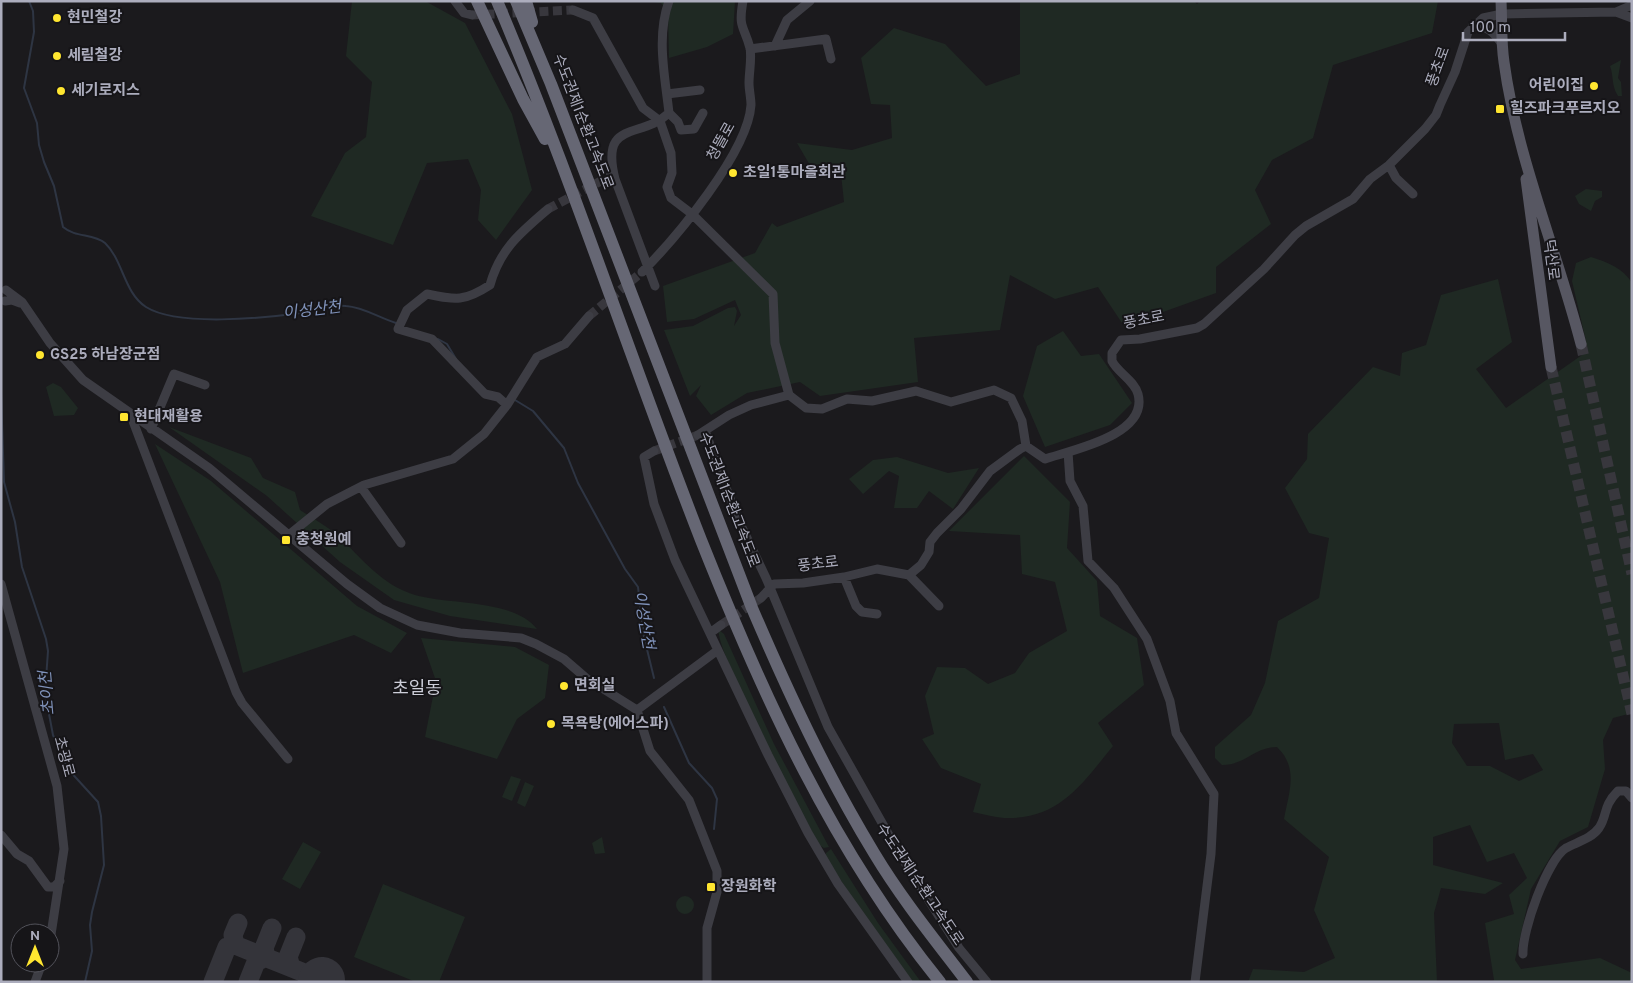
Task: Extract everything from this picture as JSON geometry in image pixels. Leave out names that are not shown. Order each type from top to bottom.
[{"type":"highway","points":[[477,1],[523,98],[568,181]]},
{"type":"highway","points":[[498,1],[568,181],[681,490],[765,695],[802,770],[858,867],[940,982]]},
{"type":"highway","name":"수도권제1순환고속도로","points":[[516,1],[551,84],[748,599],[786,686],[822,761],[874,854],[967,982]]},
{"type":"highway","points":[[526,1],[551,84]]},
{"type":"main road","points":[[1501,1],[1502,14]]},
{"type":"main road","name":"덕산로","points":[[1502,14],[1502,44],[1507,80],[1524,157],[1564,281],[1581,344]]},
{"type":"main road","name":"덕산로","points":[[1524,157],[1538,278],[1551,367]]},
{"type":"street","points":[[455,1],[464,13],[472,15]]},
{"type":"street","points":[[669,1],[664,15],[663,43],[663,70],[669,113],[678,122],[682,130],[694,129],[703,113]]},
{"type":"street","name":"청뜰로","points":[[646,268],[666,248],[692,214],[729,160],[747,128],[751,105],[750,49],[740,19],[743,1]]},
{"type":"street","points":[[775,46],[787,20],[810,1]]},
{"type":"street","points":[[1473,25],[1488,16],[1502,14],[1616,12],[1632,18],[1632,5],[1616,12]]},
{"type":"street","points":[[573,10],[593,18],[643,108],[660,121],[672,154],[668,194],[692,214],[773,294],[774,343],[789,394],[806,408],[822,409],[847,399],[872,401],[916,391],[951,402],[994,390],[1011,398],[1022,421],[1026,446],[990,472],[961,509],[937,532],[930,542],[929,552],[921,565],[909,575],[939,606]]},
{"type":"street","points":[[1473,25],[1484,26],[1491,30],[1502,44]]},
{"type":"street","name":"풍초로","points":[[1026,446],[1045,459],[1120,432],[1127,427],[1138,409],[1138,394],[1112,361],[1112,353],[1121,340],[1140,339],[1197,328],[1204,324],[1264,269],[1295,235],[1306,226],[1353,199],[1370,180],[1390,165],[1436,115],[1454,72],[1466,36],[1473,25]]},
{"type":"street","points":[[750,49],[826,39],[831,59]]},
{"type":"street","points":[[667,94],[700,90]]},
{"type":"street","points":[[655,286],[646,268],[615,179],[611,160],[614,144],[625,132],[660,121],[669,113]]},
{"type":"street","points":[[1390,165],[1396,178],[1412,194]]},
{"type":"street","points":[[507,405],[498,397],[485,394],[432,339],[398,329],[407,310],[427,294],[451,298],[471,298],[490,285],[495,268],[506,248],[548,209]]},
{"type":"street","points":[[3,288],[8,296],[3,302]]},
{"type":"street","points":[[3,288],[26,308],[50,343],[78,376],[131,416],[209,468],[290,534],[347,584],[380,608],[417,625],[460,634],[521,638],[564,659],[586,678],[637,710],[650,752],[689,800],[717,871],[717,892],[707,928],[705,980]]},
{"type":"street","points":[[3,302],[16,301],[26,308]]},
{"type":"street","points":[[290,534],[327,504],[361,487],[453,459],[484,434],[507,405],[537,357],[566,344],[589,316]]},
{"type":"street","points":[[151,429],[174,374],[205,385]]},
{"type":"street","points":[[789,394],[751,405],[729,415],[701,433],[770,588],[828,727],[899,853],[959,948],[987,982]]},
{"type":"street","points":[[131,416],[236,692],[242,703],[288,759]]},
{"type":"street","points":[[654,451],[644,457],[644,462],[654,504],[683,580],[768,755],[820,854],[850,903],[908,982]]},
{"type":"street","points":[[1068,452],[1070,481],[1083,506],[1088,561],[1114,588],[1147,640],[1170,701],[1176,733],[1214,794],[1211,854],[1195,982]]},
{"type":"street","points":[[361,487],[401,543]]},
{"type":"street","name":"풍초로","points":[[770,588],[774,584],[844,578],[877,569],[909,575]]},
{"type":"street","points":[[844,578],[856,606],[862,612],[877,614]]},
{"type":"street","name":"초광로","points":[[1,584],[57,786],[64,849],[53,923]]},
{"type":"street","points":[[761,598],[770,588]]},
{"type":"street","points":[[710,633],[721,625]]},
{"type":"street","points":[[637,710],[718,650]]},
{"type":"street","points":[[1523,954],[1525,940],[1540,887],[1558,858],[1565,849],[1580,843],[1600,828],[1608,802],[1618,791],[1626,791],[1632,798]]},
{"type":"street","points":[[1,835],[17,854],[29,861],[48,887],[54,887],[60,881]]},
{"type":"shaded area","points":[[352,1],[425,1],[465,23],[512,114],[532,190],[496,240],[478,220],[481,190],[468,159],[427,163],[393,245],[311,216],[345,153],[366,137],[372,82],[346,56]]},
{"type":"shaded area","points":[[645,1],[735,1],[733,34],[707,47],[669,58],[668,13],[661,3]]},
{"type":"shaded area","points":[[1020,1],[1194,1],[1197,4],[1200,1],[1438,1],[1432,33],[1333,65],[1313,138],[1272,160],[1255,190],[1271,224],[1216,267],[1216,293],[1124,326],[1098,287],[1055,299],[1010,275],[1000,330],[914,338],[918,382],[820,396],[800,382],[747,393],[711,415],[696,396],[701,385],[690,396],[664,330],[693,326],[728,308],[735,307],[737,311],[734,326],[741,315],[735,300],[694,319],[667,322],[663,286],[755,253],[772,223],[777,227],[844,202],[841,174],[811,167],[797,143],[852,150],[892,138],[890,105],[871,104],[861,58],[894,28],[945,44],[986,86],[1020,74]]},
{"type":"shaded area","points":[[1621,60],[1618,78],[1621,82],[1622,96],[1618,96],[1614,88],[1610,66]]},
{"type":"shaded area","points":[[1586,189],[1602,191],[1602,197],[1595,201],[1591,211],[1579,204],[1575,196]]},
{"type":"shaded area","points":[[1591,257],[1609,263],[1624,273],[1632,283],[1632,713],[1613,718],[1603,740],[1605,769],[1588,827],[1560,841],[1531,889],[1515,960],[1521,969],[1600,958],[1632,973],[1632,982],[1492,982],[1494,980],[1485,923],[1514,914],[1509,895],[1527,878],[1514,853],[1487,862],[1470,825],[1433,837],[1433,865],[1503,883],[1485,894],[1441,888],[1434,913],[1437,982],[1248,982],[1253,969],[1304,972],[1335,958],[1314,910],[1329,857],[1284,819],[1291,781],[1288,763],[1284,755],[1277,747],[1262,750],[1230,764],[1222,765],[1215,758],[1215,747],[1251,715],[1265,683],[1278,621],[1319,598],[1329,538],[1309,533],[1285,488],[1307,459],[1308,434],[1373,367],[1400,376],[1402,353],[1426,345],[1441,295],[1498,279],[1512,342],[1476,369],[1506,408],[1582,355],[1586,341],[1572,281],[1576,263]],"holes":[[[1499,723],[1505,760],[1533,754],[1543,770],[1519,781],[1490,766],[1467,766],[1452,743],[1454,724]]]},
{"type":"shaded area","points":[[1063,331],[1081,356],[1099,354],[1132,403],[1110,425],[1045,447],[1023,396],[1037,346]]},
{"type":"shaded area","points":[[53,383],[61,387],[78,408],[74,415],[54,416],[46,387]]},
{"type":"shaded area","points":[[169,427],[251,458],[263,478],[295,492],[300,510],[334,532],[373,570],[392,584],[415,595],[480,604],[513,612],[527,619],[537,629],[450,616],[394,600],[340,562],[267,496]]},
{"type":"shaded area","points":[[155,444],[211,481],[357,606],[407,633],[391,653],[354,635],[243,673],[220,582]]},
{"type":"shaded area","points":[[1024,456],[1070,502],[1067,548],[1097,581],[1100,616],[1137,638],[1144,685],[1098,723],[1113,746],[1091,774],[1068,797],[1040,813],[1023,817],[1004,818],[973,812],[981,784],[941,768],[922,739],[934,734],[925,696],[937,667],[965,668],[988,684],[1015,673],[1029,653],[1067,631],[1055,582],[1022,574],[1020,535],[949,531]]},
{"type":"shaded area","points":[[897,457],[948,473],[979,468],[953,509],[929,491],[917,508],[894,508],[899,476],[889,471],[863,494],[849,479],[873,460]]},
{"type":"shaded area","points":[[719,630],[724,634],[774,744],[829,847],[824,848],[819,845],[780,770],[730,667],[721,643]]},
{"type":"shaded area","points":[[421,638],[515,647],[549,665],[545,698],[517,719],[497,759],[425,737],[436,681]]},
{"type":"shaded area","points":[[511,776],[521,779],[512,801],[502,797]]},
{"type":"shaded area","points":[[525,782],[534,786],[525,807],[517,803]]},
{"type":"shaded area","points":[[602,837],[605,853],[595,854],[592,843]]},
{"type":"shaded area","points":[[303,842],[321,852],[300,889],[282,879]]},
{"type":"shaded area","points":[[831,849],[878,923],[921,982],[913,982],[849,893],[826,857],[826,853]]},
{"type":"shaded area","points":[[383,884],[465,917],[439,982],[416,982],[354,957]]},
{"type":"shaded area","points":[[685,896],[691,899],[694,905],[691,911],[685,914],[679,911],[676,905],[679,899]]},
{"type":"waterway","name":"이성산천","points":[[29,1],[33,11],[34,32],[24,88],[37,123],[39,145],[54,186],[63,227],[73,233],[95,238],[105,243],[116,258],[128,285],[139,301],[146,307],[160,313],[199,319],[266,317],[340,306],[359,308],[396,323]]},
{"type":"waterway","name":"이성산천","points":[[438,339],[447,344],[456,359]]},
{"type":"waterway","name":"초이천","points":[[1,392],[4,482],[15,522],[22,567],[46,639],[48,651],[45,693],[53,735],[67,768],[98,802],[101,816],[104,865],[92,912],[90,925],[92,951],[85,982]]},
{"type":"waterway","name":"이성산천","points":[[515,400],[533,411],[564,448],[578,483],[625,569],[638,587],[644,637],[654,678]]},
{"type":"waterway","name":"이성산천","points":[[664,707],[689,763],[712,788],[717,799],[714,829]]},
{"type":"taxiway","points":[[235,945],[233,935],[238,923]]},
{"type":"taxiway","points":[[248,982],[256,962],[266,957],[264,948],[272,928]]},
{"type":"taxiway","points":[[291,967],[288,957],[296,937]]},
{"type":"taxiway","points":[[213,982],[227,947],[235,945],[322,980]]},
{"type":"tunnel","points":[[472,15],[573,10]]},
{"type":"tunnel","points":[[548,209],[614,174]]},
{"type":"tunnel","points":[[589,316],[642,272]]},
{"type":"tunnel","points":[[1581,344],[1632,574]]},
{"type":"tunnel","points":[[1551,367],[1632,714]]},
{"type":"tunnel","points":[[654,451],[698,435]]},
{"type":"tunnel","points":[[721,625],[761,598]]},
{"type":"place","name":"현민철강","points":[[57,18]]},
{"type":"place","name":"세림철강","points":[[57,56]]},
{"type":"place","name":"어린이집","points":[[1594,86]]},
{"type":"place","name":"세기로지스","points":[[61,91]]},
{"type":"place","name":"힐즈파크푸르지오","points":[[1500,109]]},
{"type":"place","name":"초일1통마을회관","points":[[733,173]]},
{"type":"place","name":"GS25 하남장군점","points":[[40,355]]},
{"type":"place","name":"현대재활용","points":[[124,417]]},
{"type":"place","name":"충청원예","points":[[286,540]]},
{"type":"place","name":"면회실","points":[[564,686]]},
{"type":"place","name":"목욕탕(에어스파)","points":[[551,724]]},
{"type":"place","name":"장원화학","points":[[711,887]]},
{"type":"district","name":"초일동","points":[[417,689]]}]
